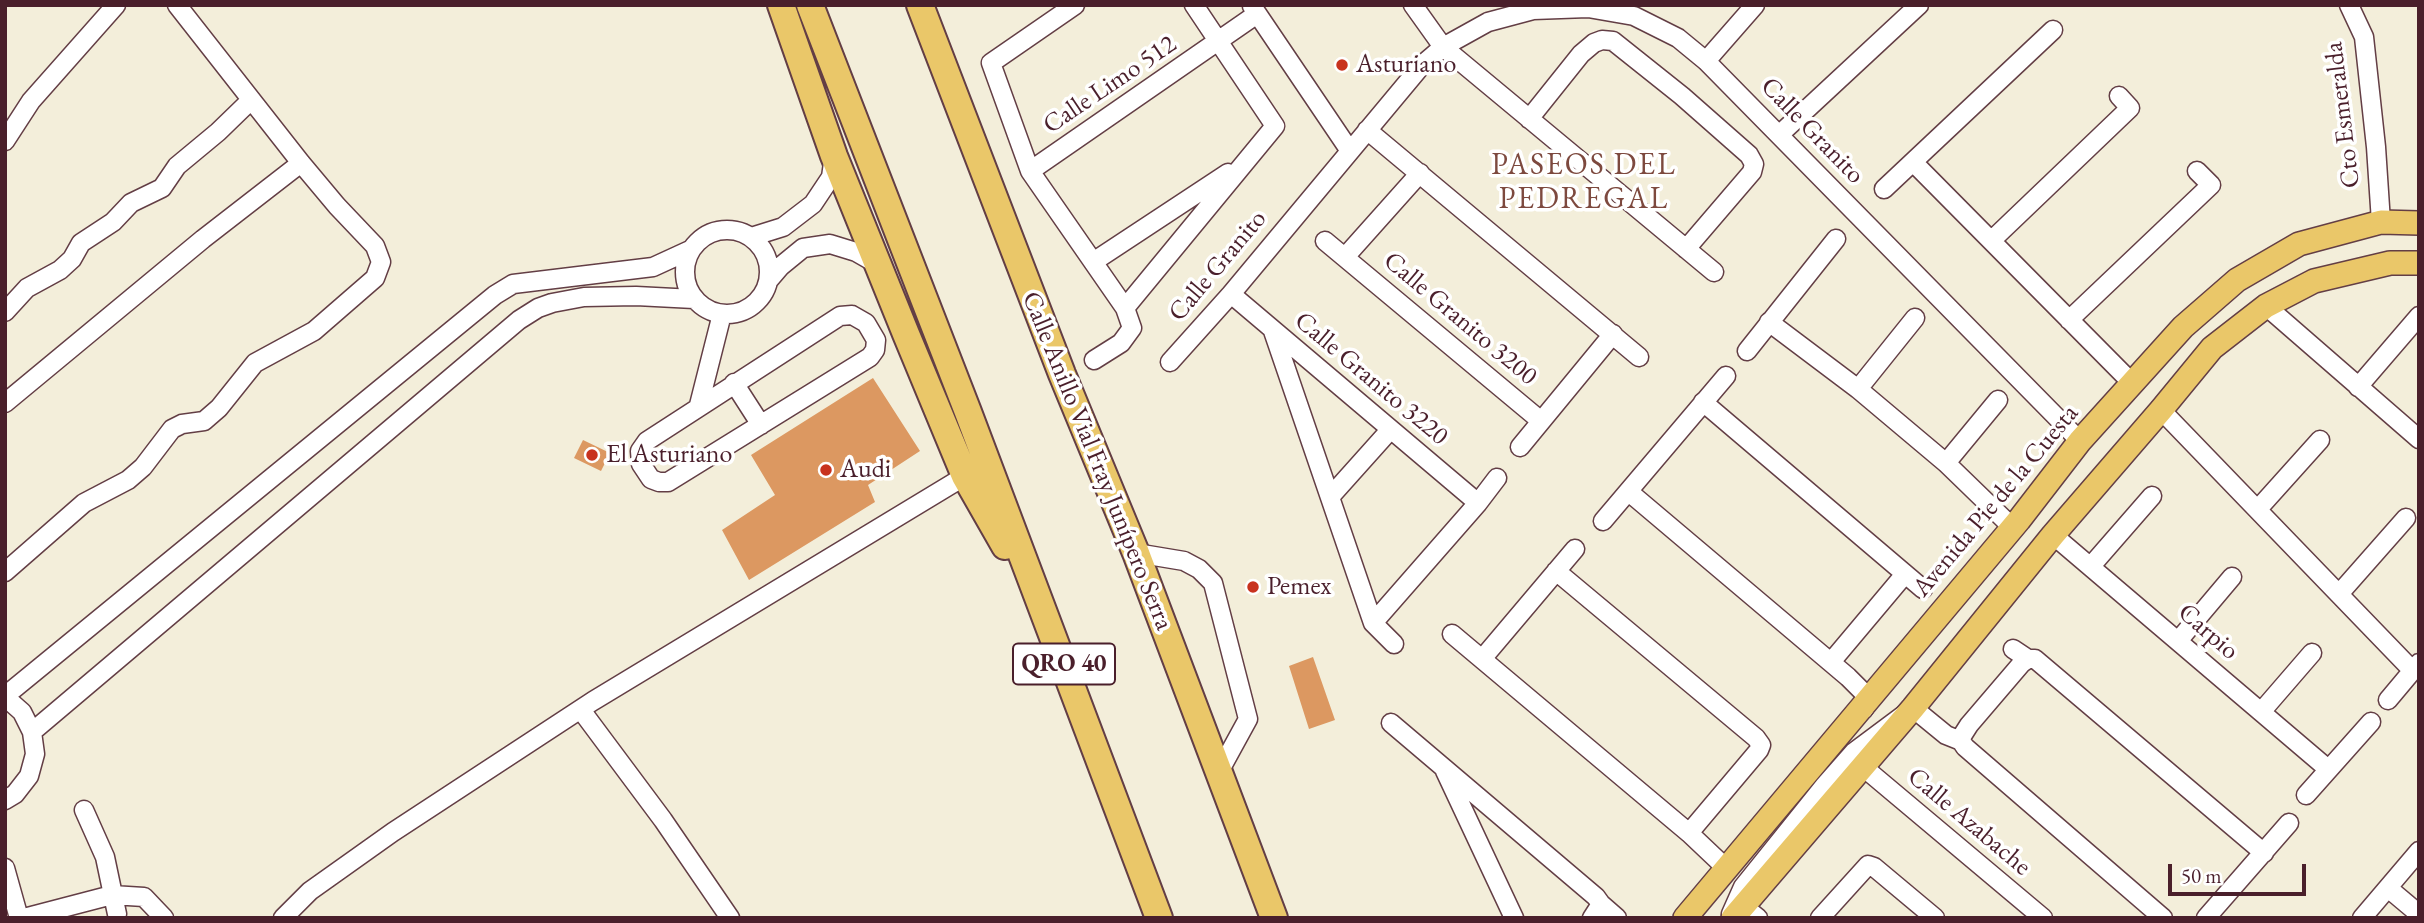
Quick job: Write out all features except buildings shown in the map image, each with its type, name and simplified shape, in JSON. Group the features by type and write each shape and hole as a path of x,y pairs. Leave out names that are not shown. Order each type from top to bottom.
{"highway":[{"path":"781,5 834,156 965,476 1047,619"},
{"name":"QRO 40","path":"810,5 1047,619 1159,918"},
{"name":"Calle Anillo Vial Fray Junípero Serra","path":"920,5 1062,374 1136,553 1273,918"}],"main road":[{"name":"Avenida Pie de la Cuesta","path":"1690,913 2012,527 2080,441 2183,327 2237,280 2300,244 2381,222 2419,223"},
{"path":"1741,915 2053,535 2212,348 2266,306 2314,281 2390,263 2419,263"},
{"path":"1261,885 1280,918"}],"street":[{"path":"5,141 31,101 116,5"},
{"path":"5,572 83,503 136,474 177,426 204,421 219,408 255,363 314,331 375,278 381,262 375,246 301,163 177,5"},
{"name":"Calle Limo 512","path":"1075,5 991,63 1030,170 1125,308 1275,125 1194,5"},
{"path":"1413,5 1443,47 1714,272"},
{"path":"1706,61 1755,5"},
{"path":"1779,135 1919,5"},
{"name":"Cto Esmeralda","path":"2349,5 2364,37 2381,222"},
{"name":"Calle Granito","path":"1170,362 1231,295 1422,65 1443,47 1488,22 1533,10 1588,8 1634,16 1678,38 1706,61 2080,441"},
{"path":"1254,10 1350,151"},
{"name":"Calle Limo 512","path":"1030,170 1219,42 1254,10"},
{"path":"1884,189 2053,30"},
{"path":"1529,119 1581,54 1602,40 1613,41 1682,96 1749,156 1754,164 1752,172 1686,249"},
{"path":"1992,240 2130,108 2119,96"},
{"path":"5,312 27,288 60,270 72,259 81,243 113,222 131,203 162,188 177,166 251,100"},
{"path":"1367,130 1639,357"},
{"path":"751,237 783,227 813,204 831,177 834,156"},
{"path":"1913,162 2132,383"},
{"path":"5,403 203,239 301,163"},
{"name":"Calle Limo 512","path":"1093,262 1243,163"},
{"path":"2069,320 2211,185 2197,171"},
{"name":"Calle Granito 3200","path":"1345,257 1420,173"},
{"path":"5,800 15,794 29,776 34,754 32,732 22,712 5,697 495,295 513,284 653,267 690,250 702,237 719,230 736,231 751,237 762,248 769,263 769,280"},
{"path":"1747,351 1836,239"},
{"name":"Calle Granito 3200","path":"1325,241 1541,421"},
{"path":"690,250 685,267 687,285 694,299 707,309 722,314 738,313 752,306 763,295 769,280 781,266 803,248 830,244 856,252 877,264"},
{"name":"Calle Granito 3220","path":"1231,295 1478,503"},
{"path":"866,323 882,312 892,296"},
{"path":"32,732 519,320 552,303 584,297 694,299"},
{"path":"2266,306 2419,439"},
{"path":"1094,360 1121,343 1132,328 1125,308"},
{"path":"699,405 722,314"},
{"path":"852,315 866,323 876,340 875,350 870,357 668,482 651,479 641,464 640,451 647,441 840,316 852,315"},
{"path":"2358,387 2419,316"},
{"path":"1858,388 1915,318"},
{"path":"1769,322 1858,388 1946,463 2012,527"},
{"path":"1273,331 1373,623 1394,644"},
{"path":"876,340 906,334"},
{"name":"Calle Granito 3200","path":"1520,447 1613,334"},
{"path":"1603,521 1726,376"},
{"path":"734,383 761,425"},
{"path":"1946,463 1998,400"},
{"path":"1703,402 1923,589"},
{"path":"2161,411 2339,594 2416,667 2388,700"},
{"path":"1329,497 1390,430"},
{"path":"2258,509 2320,440"},
{"path":"283,918 310,891 393,832 581,710 965,476"},
{"path":"1373,623 1497,478"},
{"path":"1629,492 1831,662 1869,698 1849,745 1734,881 1690,913"},
{"path":"2091,566 2152,496"},
{"path":"2339,594 2406,518"},
{"name":"Carpio","path":"2053,535 2328,769"},
{"path":"1482,659 1575,549"},
{"path":"1136,553 1184,561 1199,569 1213,583 1248,719 1219,772"},
{"path":"1556,571 1756,738 1760,745 1759,750 1689,833"},
{"path":"1831,662 1905,574"},
{"path":"2178,641 2232,578"},
{"path":"1452,634 1689,833 1727,869"},
{"path":"2012,649 2028,659 2035,659 2264,853"},
{"path":"2261,712 2312,653"},
{"path":"1961,741 1969,726 2028,659"},
{"path":"1741,915 1742,887 1825,785 1854,752 1913,708 1946,735 1961,741 2163,918"},
{"path":"581,710 663,820 730,918"},
{"path":"2306,795 2371,722"},
{"path":"1391,723 1597,897 1597,911 1617,918"},
{"path":"1442,764 1514,918"},
{"name":"Calle Azabache","path":"1862,766 2043,918"},
{"path":"84,810 105,857 112,895 111,916"},
{"path":"2206,918 2289,823"},
{"path":"2362,918 2419,851"},
{"path":"1820,918 1868,865 1874,867 1935,918"},
{"path":"5,869 22,918 112,895 144,897 164,918"},
{"path":"2388,888 2419,914"},
{"path":"111,916 144,897"}],"place":[{"name":"Asturiano","path":"1342,65"},
{"name":"El Asturiano","path":"592,455"},
{"name":"Audi","path":"826,470"},
{"name":"Pemex","path":"1253,587"}],"district":[{"name":"PASEOS DEL PEDREGAL","path":"1584,183"}]}
